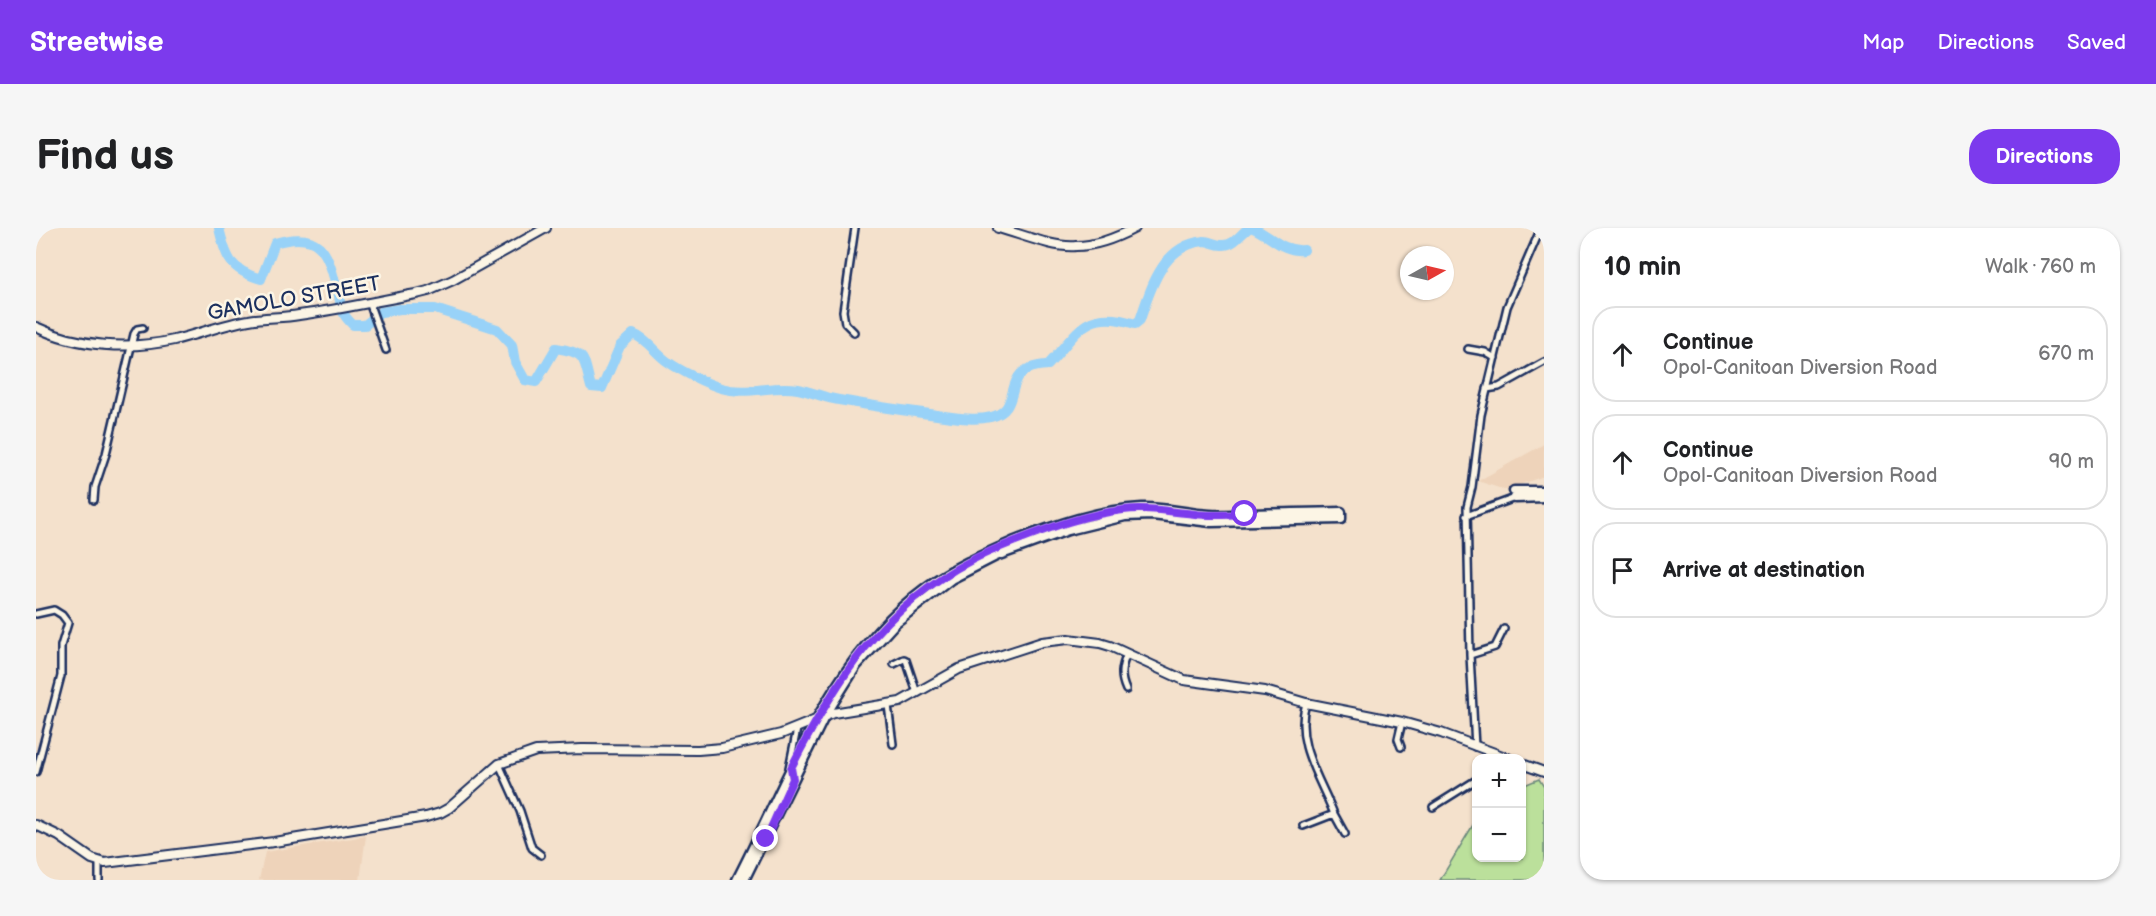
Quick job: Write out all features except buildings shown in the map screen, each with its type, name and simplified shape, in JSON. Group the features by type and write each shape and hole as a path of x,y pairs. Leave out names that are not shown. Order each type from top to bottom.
{"main road":[{"path":"1515,495 1544,491"},
{"path":"1515,495 1544,497"},
{"path":"737,880 790,771 820,718 833,704 856,666 896,622 951,579 996,556 1031,543 1095,522 1135,515 1211,522 1341,515"},
{"path":"744,880 790,771"}],"street":[{"name":"GAMOLO STREET","path":"36,327 73,339 131,346 173,340 250,320 298,316 428,291 479,266 546,228"},
{"path":"854,332 845,323 843,311 855,228"},
{"path":"998,228 1062,245 1076,246 1108,239 1135,228"},
{"path":"1475,747 1470,655 1467,504 1472,487 1481,415 1507,307 1541,232"},
{"path":"366,303 386,350"},
{"path":"94,500 95,487 106,454 116,403 135,331 143,328"},
{"path":"1468,349 1485,352 1495,358"},
{"path":"1487,389 1499,387 1544,362"},
{"path":"1466,516 1492,507 1515,495"},
{"path":"36,614 54,610 68,623 61,646 61,676 36,772"},
{"path":"1470,655 1495,647 1504,629"},
{"path":"833,704 888,705 900,702 959,669 1042,642 1068,639 1100,643 1184,680 1265,691 1306,703 1402,722 1441,733 1489,754"},
{"path":"1126,690 1122,664 1127,654"},
{"path":"894,664 906,660 917,693"},
{"path":"1306,703 1303,722 1304,740 1316,776 1345,834"},
{"path":"888,705 893,744"},
{"path":"36,825 59,836 99,862 274,842 440,813 449,808 499,765 536,751 556,749 710,750 797,729 820,718"},
{"path":"1401,747 1398,739 1402,722"},
{"path":"790,771 797,729"},
{"path":"499,765 520,811 532,848 541,855"},
{"path":"1526,766 1544,772"},
{"path":"1433,807 1472,783"},
{"path":"1303,826 1334,814"},
{"path":"99,862 99,880"}],"shaded area":[{"path":"1544,444 1544,476 1505,490 1478,481"},
{"path":"366,836 360,880 259,880 265,852"}],"green space":[{"path":"1539,779 1544,787 1544,880 1440,880 1472,827 1472,862 1526,862 1526,784"}],"waterway":[{"path":"219,228 231,261 242,271 261,279 275,243 292,239 305,239 314,243 322,249 327,258 342,310 353,325 365,325 381,312 400,309 435,309 497,329 512,345 515,362 525,380 536,382 556,348 579,355 585,363 591,387 602,388 620,346 633,334 643,339 663,358 686,373 721,388 741,391 789,388 869,405 978,419 1002,412 1008,405 1022,373 1032,367 1048,365 1084,326 1093,321 1105,319 1135,324 1140,320 1154,282 1178,250 1204,241 1227,245 1249,228"},
{"path":"1253,228 1289,249 1304,250"}],"route":[{"path":"766,839 793,779 791,768 830,695 869,641 908,602 929,586 993,550 1046,530 1110,512 1152,508 1211,516 1245,514"}]}
